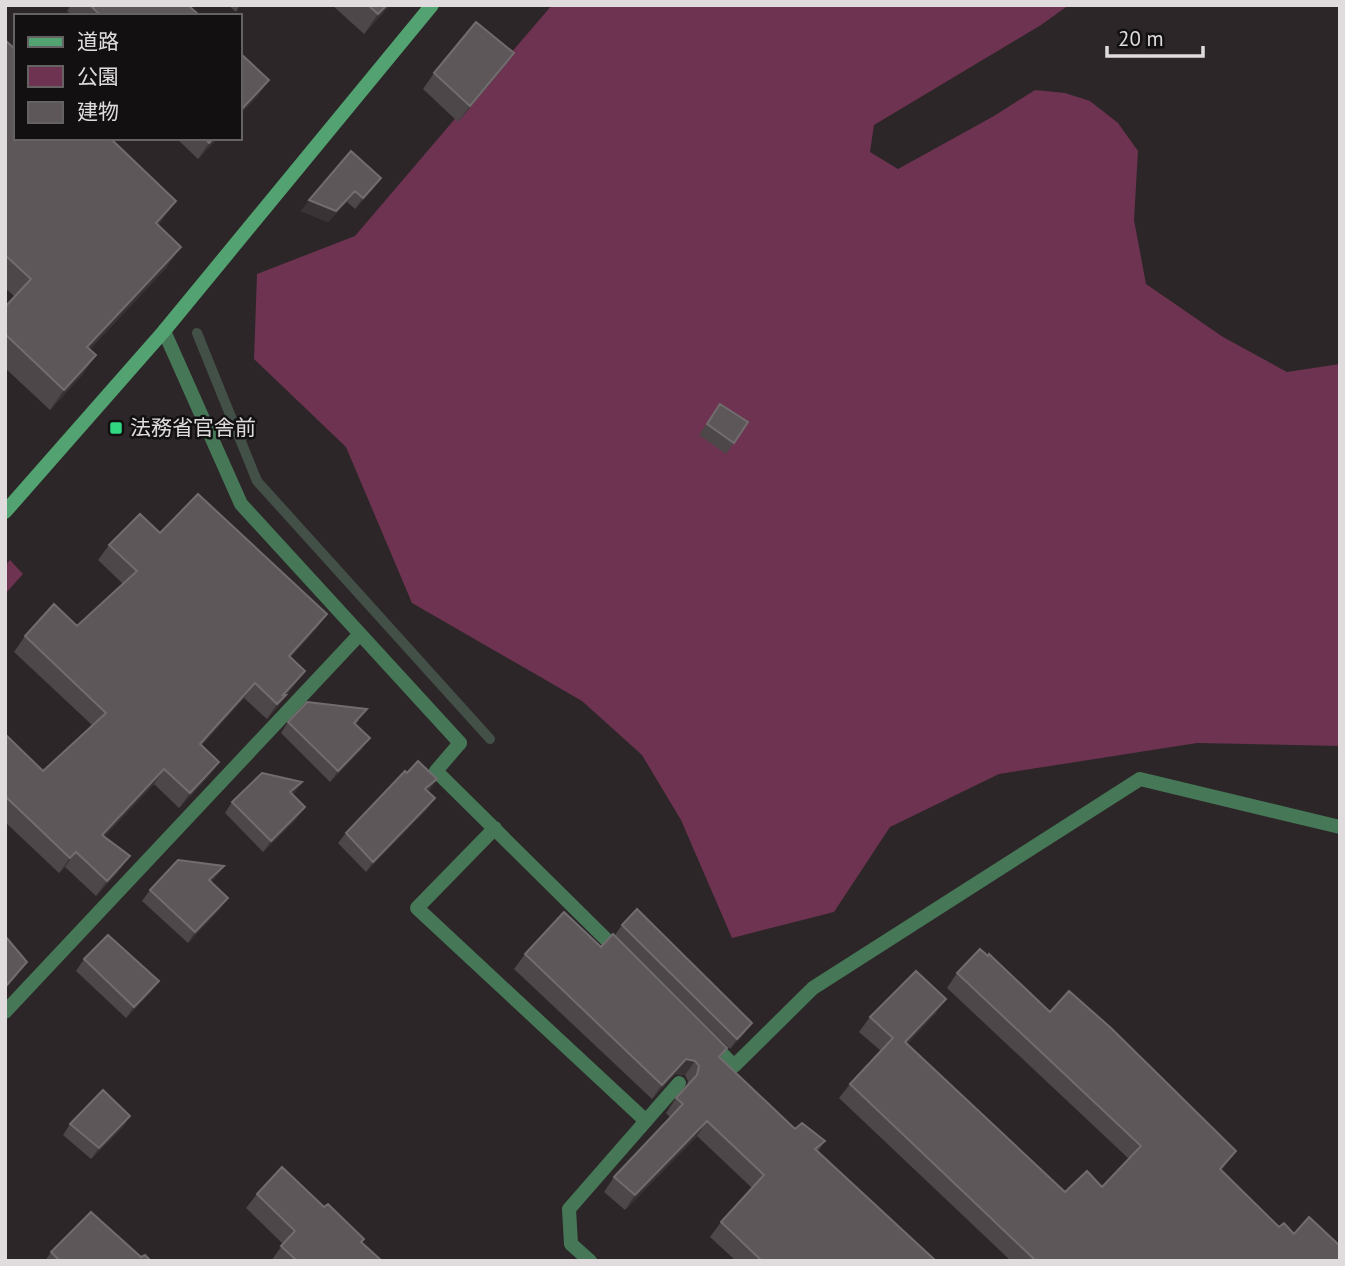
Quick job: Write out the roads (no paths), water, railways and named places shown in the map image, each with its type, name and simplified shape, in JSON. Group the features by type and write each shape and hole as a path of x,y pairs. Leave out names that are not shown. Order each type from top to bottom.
{"street":[{"path":"5,512 164,331 432,5"},
{"path":"164,331 241,504 460,743 436,771 629,961"},
{"path":"5,1012 360,634"},
{"path":"696,1028 734,1066 813,988 1140,779 1340,827"},
{"path":"495,828 416,908 646,1121"},
{"path":"590,1261 571,1244 569,1209 679,1083"}],"waterway":[{"path":"197,333 257,481 490,739"}],"place":[{"name":"法務省官舎前","path":"116,428"}]}
